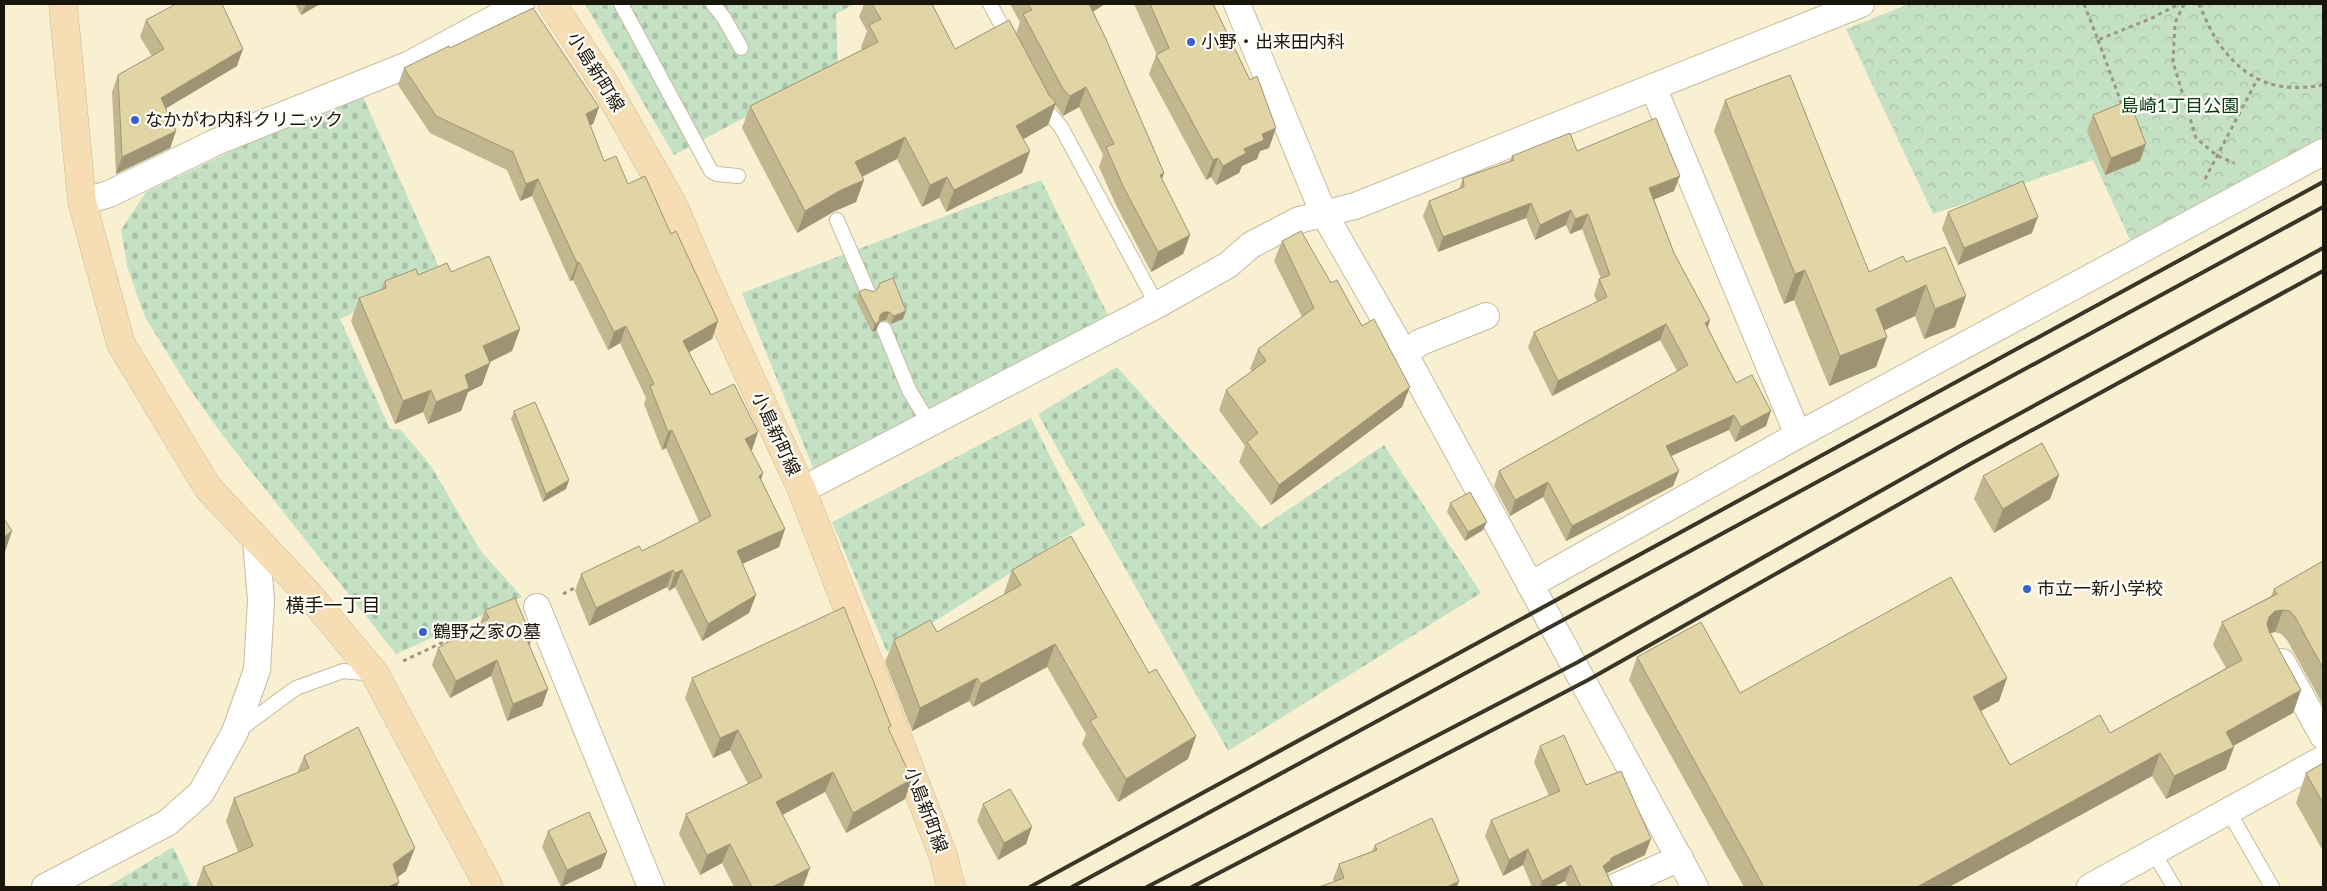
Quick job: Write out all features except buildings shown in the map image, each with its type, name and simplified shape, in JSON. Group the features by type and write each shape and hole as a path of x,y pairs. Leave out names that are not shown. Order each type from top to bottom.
{"street":[{"path":"63,4 82,202 120,344 208,488 310,596 375,674 490,887"},
{"path":"82,202 109,194 216,142 410,64 521,4"},
{"name":"小島新町線","path":"552,4 604,82 674,207 707,284 802,490 943,855 951,887"},
{"path":"1237,4 1324,212 1404,353 1695,887"},
{"path":"802,490 1157,305 1228,265 1251,245 1299,220 1324,212 1355,206 1861,4"},
{"path":"1653,87 1798,435"},
{"path":"1530,585 1798,435 2323,152"},
{"path":"1404,353 1421,342 1486,316"},
{"path":"45,887 167,823 201,793 235,732 257,670 261,600 256,540"},
{"path":"537,607 651,887"},
{"path":"2274,646 2323,736"},
{"path":"2090,887 2323,759"},
{"path":"1614,887 1680,858"}],"lane":[{"path":"621,4 710,171 717,174 738,176"},
{"path":"713,4 724,18 741,48"},
{"path":"990,4 1017,54"},
{"path":"1035,88 1048,113 1061,127 1157,305"},
{"path":"838,220 868,292"},
{"path":"884,330 909,390 929,423"},
{"path":"235,732 296,688 343,671 375,674"},
{"path":"2229,812 2272,887"},
{"path":"2154,853 2174,887"}],"path":[{"path":"2084,4 2123,108"},
{"path":"2098,40 2152,18 2179,4"},
{"path":"2184,4 2175,23 2173,62 2196,138 2216,155 2231,163 2238,164"},
{"path":"2199,4 2219,44 2242,69 2267,84 2305,88 2323,84"},
{"path":"2216,155 2258,78"},
{"path":"537,607 588,581"},
{"path":"375,674 472,629"}],"green space":[{"path":"585,4 855,4 836,14 838,68 674,155"},
{"name":"島崎1丁目公園","path":"1909,4 2323,4 2323,146 2133,246 2093,160 1933,214 1846,29"},
{"path":"360,90 441,272 340,319 390,429 401,430 431,466 480,550 522,597 396,654 223,436 187,385 145,317 128,269 121,230 146,192"},
{"path":"1041,180 1108,315 816,475 742,293"},
{"path":"1117,367 1261,528 1384,445 1481,593 1228,751 1038,414"},
{"path":"1031,418 1085,525 887,652 832,522"},
{"path":"173,847 192,887 107,887"}],"railway":[{"path":"1030,887 2323,182"},
{"path":"1072,887 2323,207"},
{"path":"1147,887 1578,662 1962,445 2323,248"},
{"path":"1192,887 1588,680 1972,463 2323,271"}],"place":[{"name":"小野・出来田内科","path":"1191,42"},
{"name":"なかがわ内科クリニック","path":"135,120"},
{"name":"市立一新小学校","path":"2027,589"},
{"name":"鶴野之家の墓","path":"423,632"}],"district":[{"name":"横手一丁目","path":"333,605"}]}
